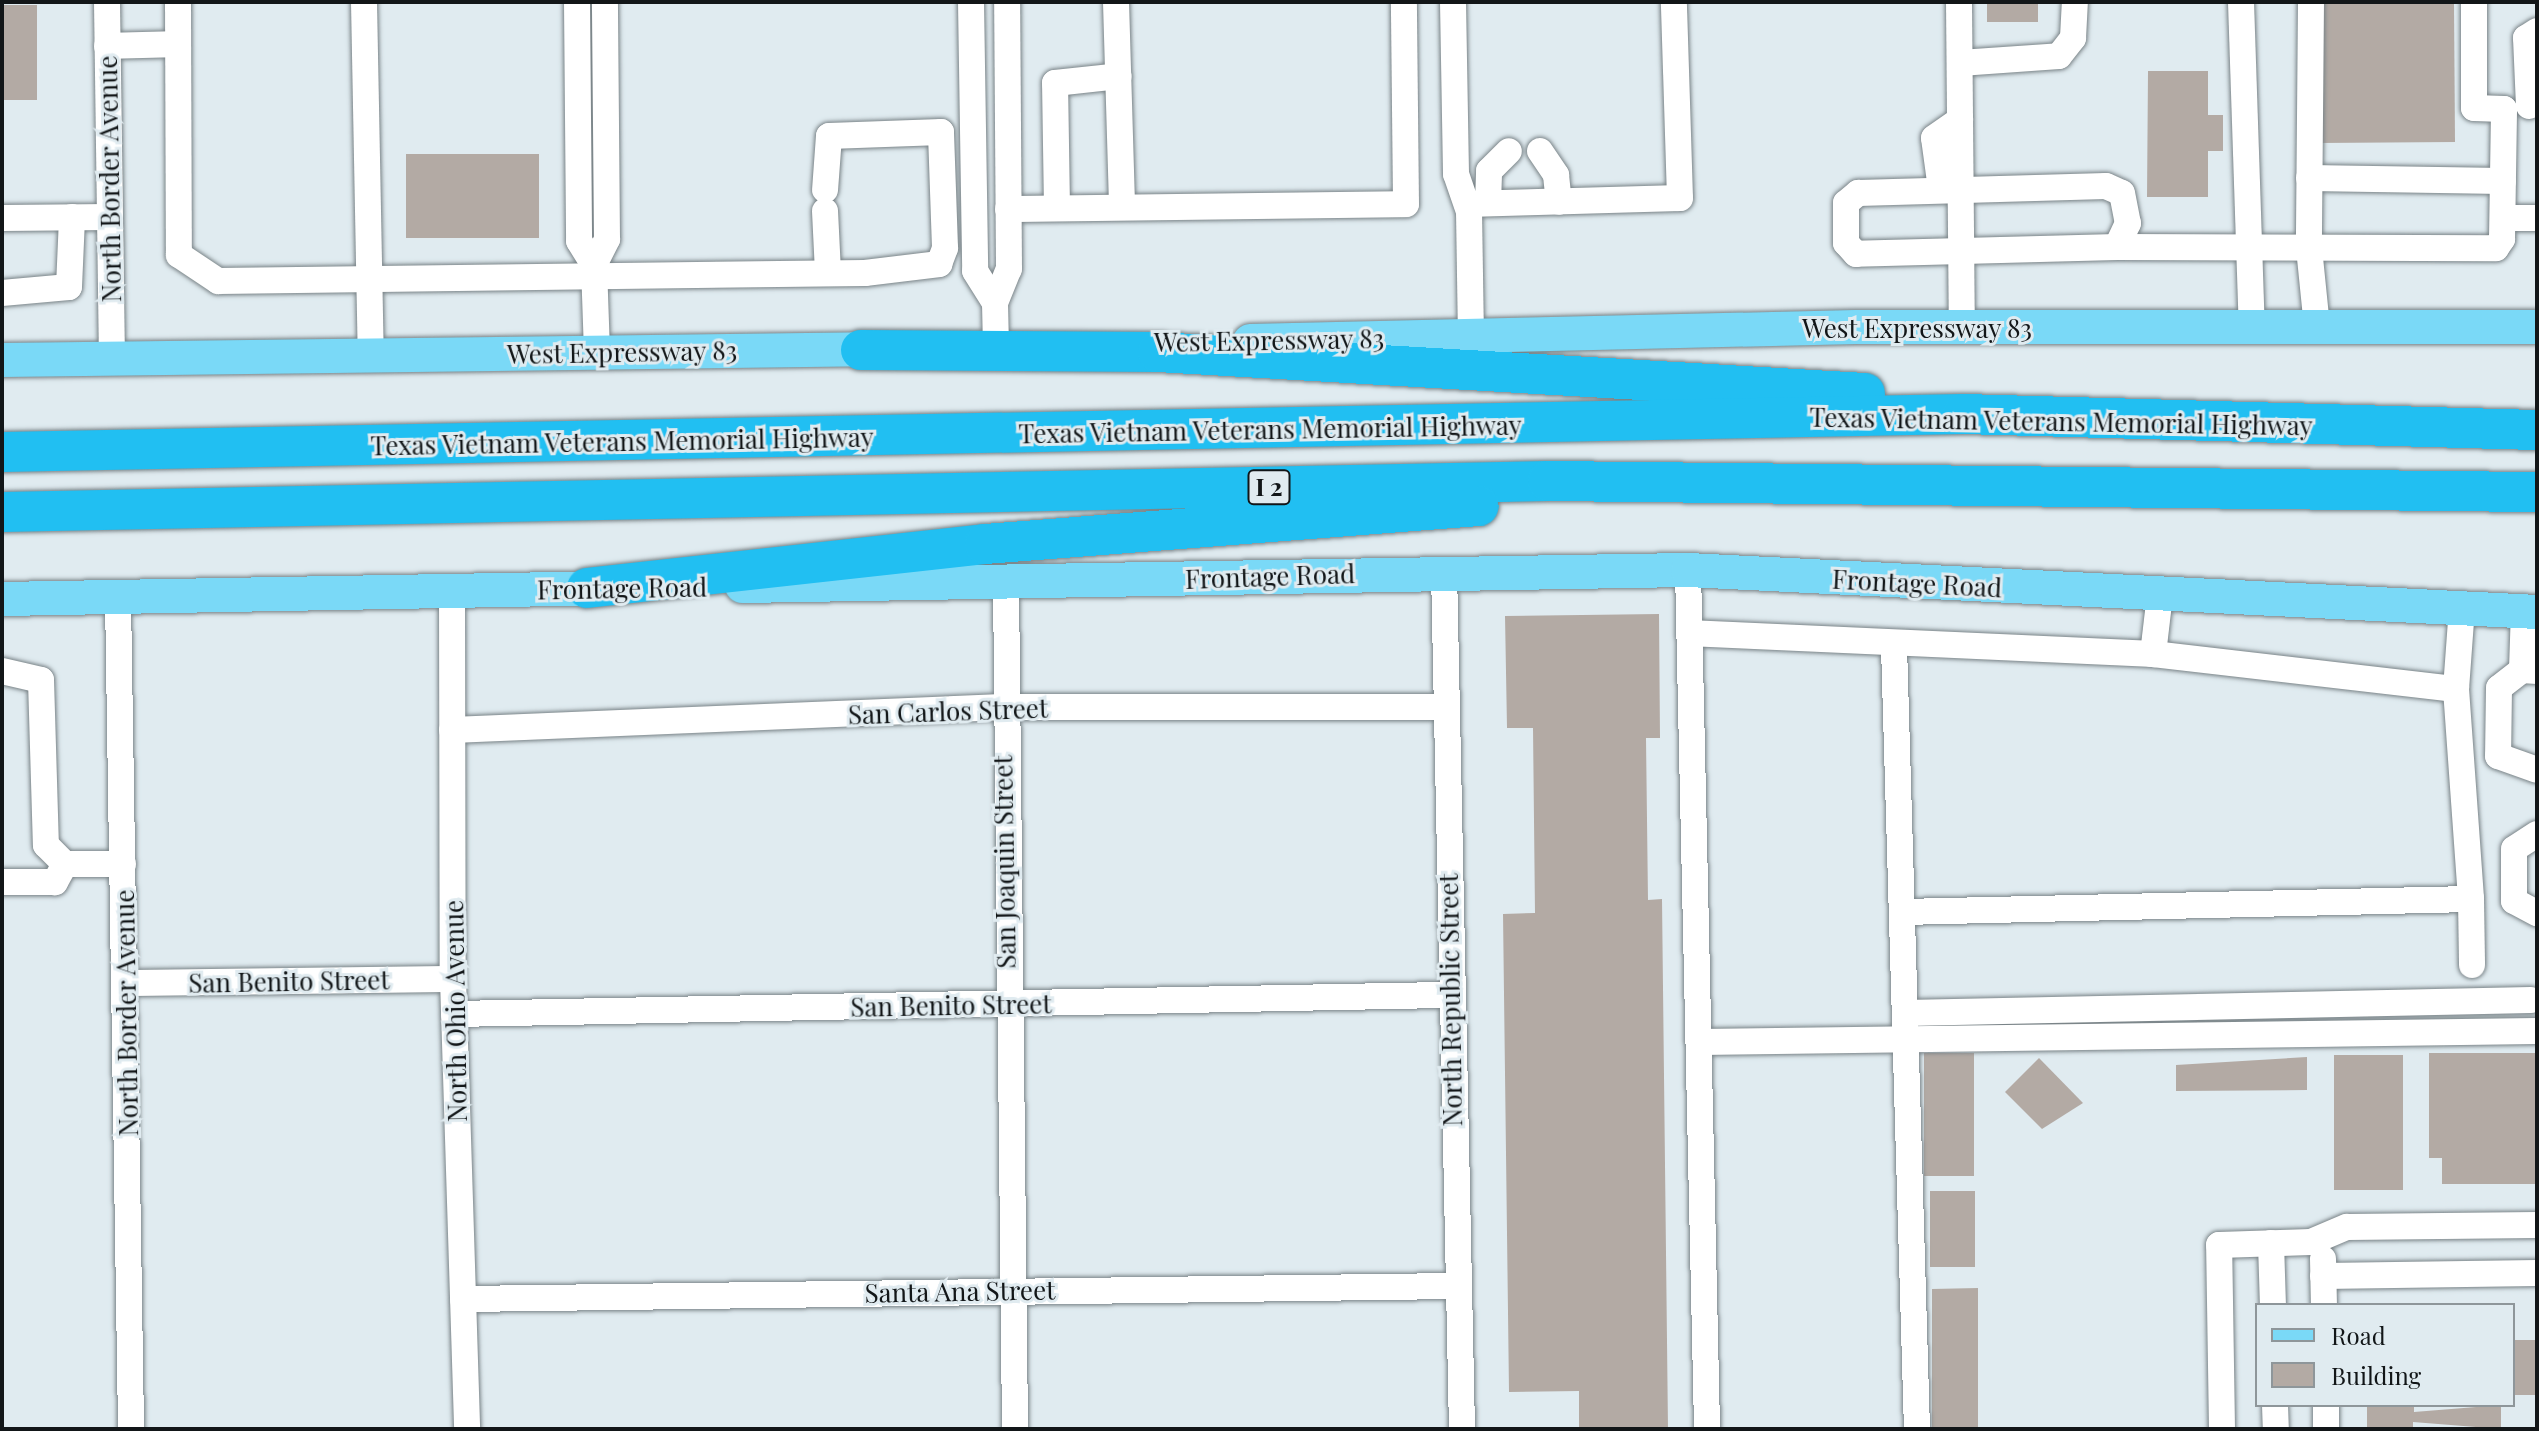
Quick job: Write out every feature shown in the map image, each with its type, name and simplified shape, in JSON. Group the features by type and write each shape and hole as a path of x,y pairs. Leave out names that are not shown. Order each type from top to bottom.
{"highway":[{"path":"861,350 1158,352 2452,428"},
{"name":"Texas Vietnam Veterans Memorial Highway","path":"2,452 1963,414 2537,430"},
{"path":"587,588 985,544 1336,521 1697,482"},
{"name":"I 2","path":"2,512 1697,482 2537,492"}],"main road":[{"name":"West Expressway 83","path":"2,360 861,350 1962,327 2537,327"},
{"name":"Frontage Road","path":"2,599 1006,584 1444,570 1688,570 2530,612"}],"street":[{"name":"North Border Avenue","path":"107,2 112,357"},
{"path":"178,2 179,255 189,266 218,281 595,270 828,273 939,264 945,248 941,132"},
{"path":"364,2 371,354"},
{"path":"577,2 579,241 595,270"},
{"path":"597,352 595,270 607,239 605,2"},
{"path":"971,2 975,271 995,303"},
{"path":"996,347 995,303 1009,269 1007,2"},
{"path":"1116,2 1122,206"},
{"path":"1008,209 1406,204 1404,2"},
{"path":"1453,2 1456,174 1477,203"},
{"path":"1477,203 1680,198 1674,2"},
{"path":"1959,2 1960,120 1951,188 1961,254 1962,327"},
{"path":"1960,63 2059,56 2073,38 2075,2"},
{"path":"2241,2 2253,247 2252,327"},
{"path":"2311,2 2309,248 2317,327"},
{"path":"2474,2 2474,108 2523,107"},
{"path":"2117,247 2128,223 2122,193 2106,186 1858,193 1846,203 1846,243 1856,254 1961,254 2117,247 2496,248 2503,218 2503,181 2523,107 2526,38 2537,31"},
{"path":"107,46 178,44"},
{"path":"1057,208 1055,83 1119,76"},
{"path":"828,273 825,201 829,136 1008,131"},
{"path":"1471,336 1477,203 1489,171 1509,151"},
{"path":"1540,151 1556,175 1559,202"},
{"path":"2309,178 2503,181"},
{"path":"2,293 69,287 72,217"},
{"path":"2,218 110,217"},
{"path":"2503,218 2537,218"},
{"name":"North Republic Street","path":"1444,570 1448,995 1462,1429"},
{"path":"1688,570 1707,1429"},
{"name":"San Joaquin Street","path":"1006,584 1003,707 1006,1005 1015,1429"},
{"name":"North Ohio Avenue","path":"452,592 453,979 467,1429"},
{"path":"2153,654 2160,594"},
{"name":"North Border Avenue","path":"118,598 131,1429"},
{"path":"2462,608 2456,689 2471,899 2472,965"},
{"path":"2530,612 2532,675 2512,700 2513,747 2537,758"},
{"path":"1690,633 1894,646 2153,654 2456,689"},
{"path":"1894,646 1917,1429"},
{"path":"2,671 41,680 46,845 65,864 123,864"},
{"path":"2532,675 2499,688 2498,756 2537,770"},
{"name":"San Carlos Street","path":"452,730 1003,707 1444,707"},
{"path":"2537,834 2514,849 2514,901 2537,913"},
{"path":"2,882 55,882 65,864"},
{"path":"1902,912 2471,899"},
{"name":"San Benito Street","path":"126,983 453,979"},
{"name":"San Benito Street","path":"454,1014 1448,995"},
{"path":"1700,1042 2167,1008 2531,1000"},
{"path":"2167,1008 2169,1036"},
{"path":"1905,1026 2169,1036 2537,1031"},
{"path":"2222,1429 2219,1245 2271,1243 2322,1235 2347,1227 2537,1225"},
{"path":"2322,1235 2324,1303"},
{"path":"2271,1243 2273,1303"},
{"path":"2323,1276 2537,1273"},
{"name":"Santa Ana Street","path":"463,1299 1458,1286"},
{"path":"2275,1407 2276,1429"},
{"path":"2326,1407 2326,1429"}],"building":[{"path":"1987,2 2038,2 2038,22 1987,22"},
{"path":"2318,2 2454,2 2455,142 2319,143"},
{"path":"2,5 37,5 37,100 2,100"},
{"path":"2148,71 2208,71 2208,115 2223,115 2223,151 2208,151 2208,197 2147,197"},
{"path":"406,154 539,154 539,238 406,238"},
{"path":"1659,614 1660,738 1646,738 1648,900 1662,899 1668,1429 1579,1429 1579,1391 1509,1392 1503,914 1535,913 1533,728 1507,728 1505,616"},
{"path":"1924,1053 1974,1053 1974,1176 1924,1176"},
{"path":"2429,1053 2537,1053 2537,1184 2442,1184 2442,1158 2429,1158"},
{"path":"2334,1055 2403,1055 2403,1190 2334,1190"},
{"path":"2307,1057 2307,1090 2176,1091 2176,1065"},
{"path":"2039,1058 2083,1103 2042,1129 2005,1092"},
{"path":"1930,1191 1975,1191 1975,1267 1930,1267"},
{"path":"1978,1288 1978,1429 1932,1429 1932,1289"},
{"path":"2515,1340 2537,1340 2537,1395 2515,1395"},
{"path":"2367,1407 2414,1407 2414,1412 2501,1407 2501,1429 2413,1422 2413,1429 2367,1429"}]}
